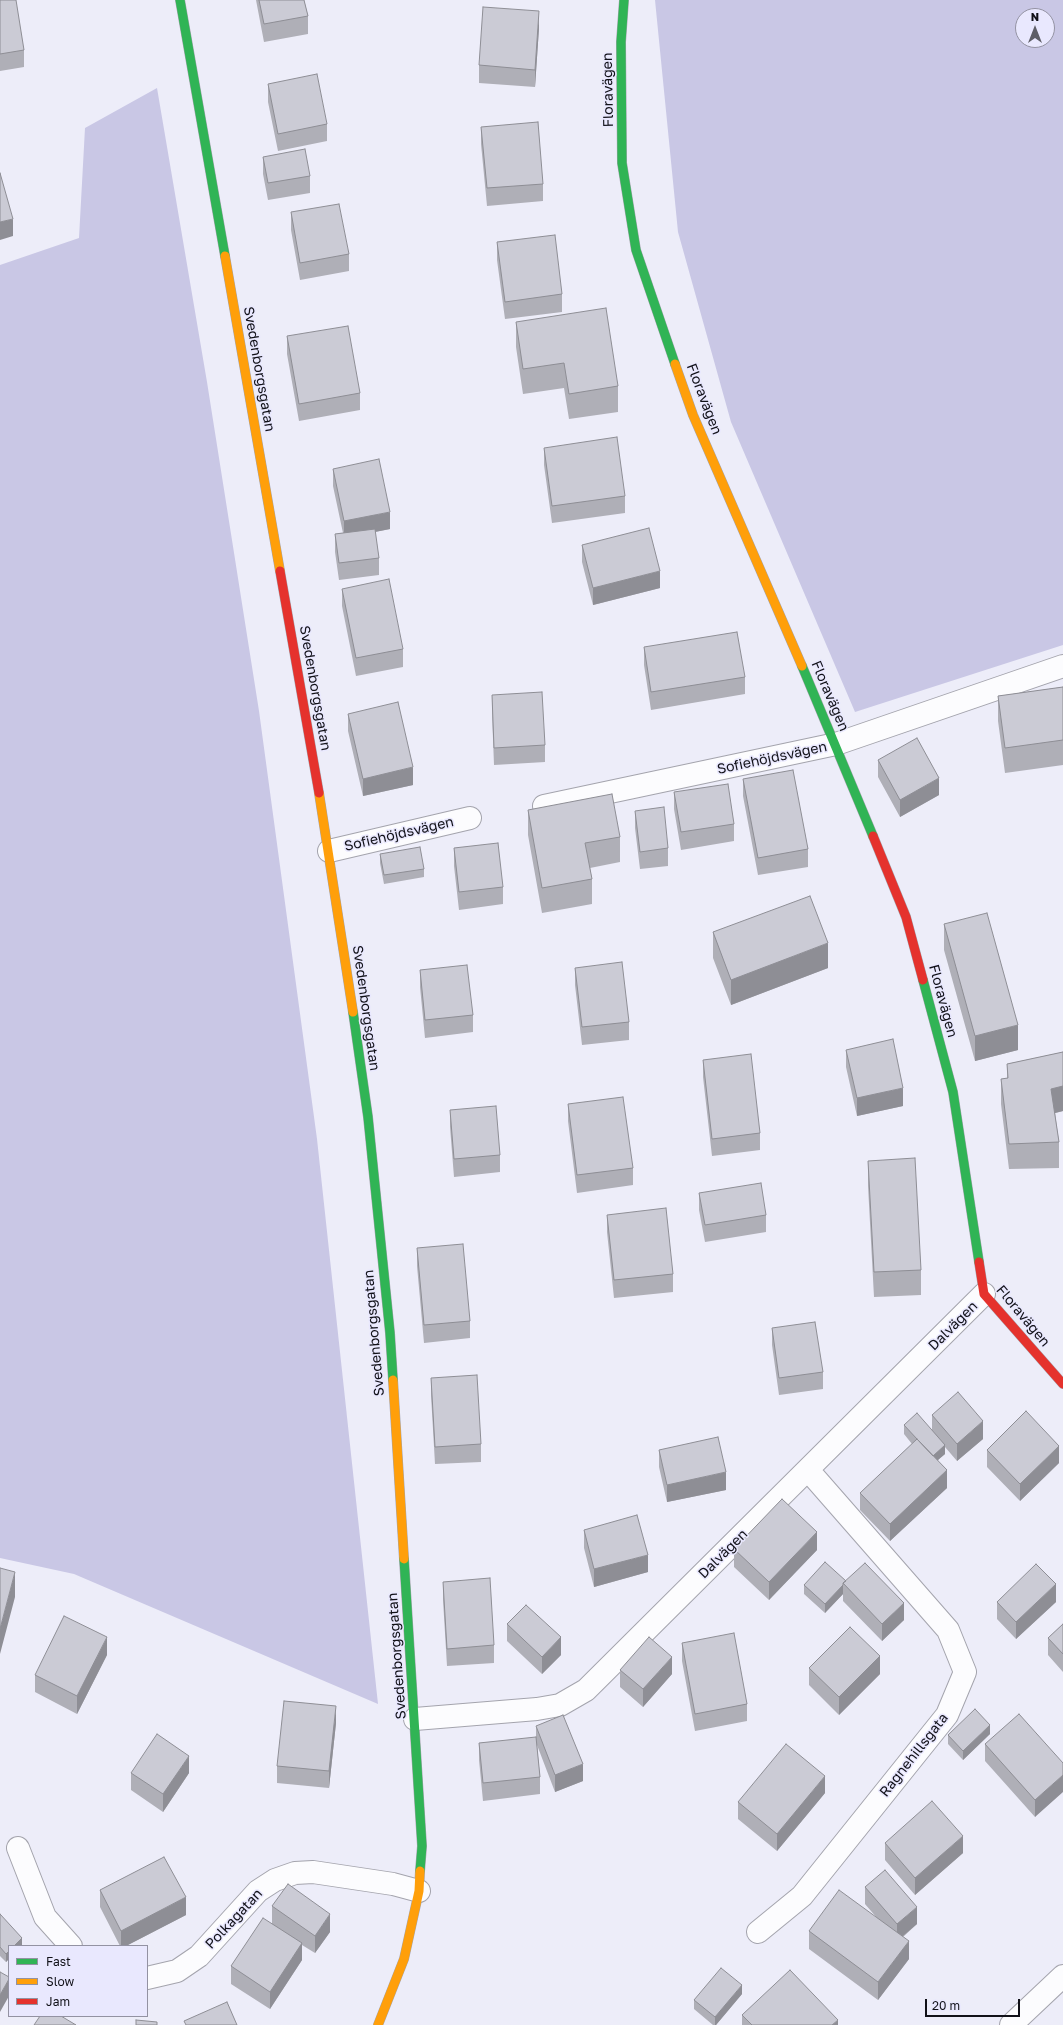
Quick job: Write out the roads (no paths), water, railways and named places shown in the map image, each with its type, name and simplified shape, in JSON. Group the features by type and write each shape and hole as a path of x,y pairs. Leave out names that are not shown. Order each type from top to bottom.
{"street":[{"name":"Svedenborgsgatan","path":"180,0 329,851 368,1117 390,1333 422,1846 418,1891 404,1959 378,2025"},
{"name":"Floravägen","path":"624,0 621,42 622,163 636,250 694,415 836,744 906,917 953,1092 984,1294 1063,1384"},
{"name":"Sofiehöjdsvägen","path":"544,806 836,744 1063,666"},
{"name":"Sofiehöjdsvägen","path":"329,851 470,818"},
{"name":"Dalvägen","path":"415,1719 537,1709 560,1704 586,1690 984,1294"},
{"name":"Ragnehillsgata","path":"758,1932 802,1896 947,1715 965,1672 948,1630 808,1470"},
{"path":"18,1848 45,1917 70,1945"},
{"name":"Polkagatan","path":"148,1978 177,1971 199,1956 258,1891 274,1880 295,1873 313,1872 393,1884 418,1891"},
{"path":"1011,2025 1063,1976"}]}
